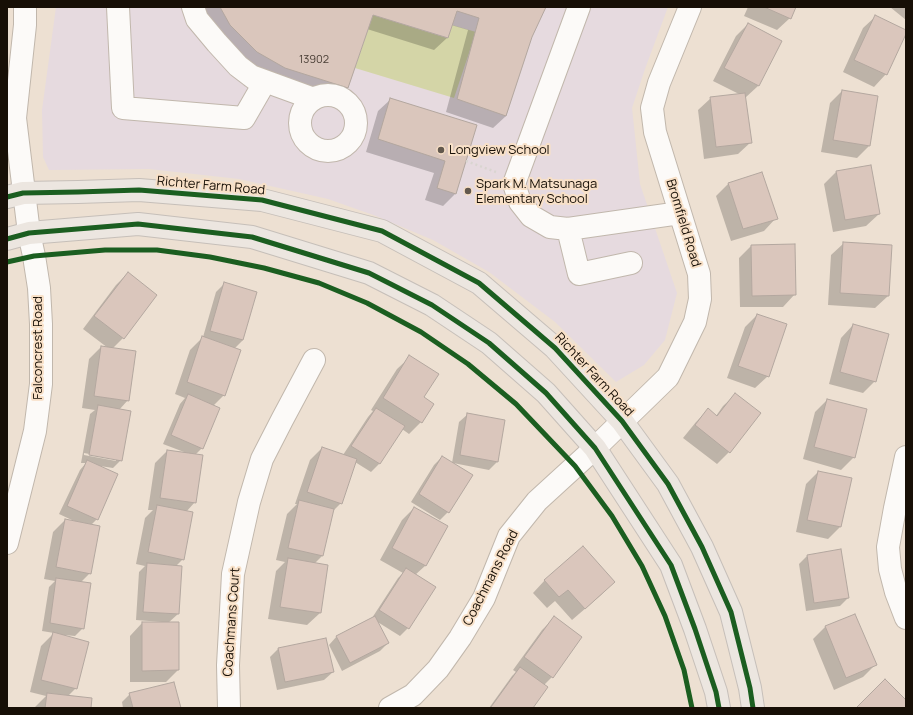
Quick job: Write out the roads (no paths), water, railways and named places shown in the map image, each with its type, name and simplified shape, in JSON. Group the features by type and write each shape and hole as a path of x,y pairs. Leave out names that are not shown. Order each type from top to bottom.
{"main road":[{"name":"Richter Farm Road","path":"15,195 139,190 262,200 382,231 479,283 556,348 622,421 668,484 705,554 731,612 754,708"},
{"path":"7,239 29,233 138,224 252,237 369,273 432,305 488,343 546,393 595,448 671,565 695,629 716,692 719,708"}],"street":[{"name":"Falconcrest Road","path":"7,543 35,431 41,384 41,324 39,288 29,233 15,195 11,123 16,110 25,25 25,7"},
{"path":"118,7 123,108 244,118 263,85 238,66 217,43 197,19 193,7"},
{"path":"579,7 514,184 520,202 531,216 550,226 568,230 680,213"},
{"name":"Bromfield Road","path":"595,448 668,377 695,322 700,299 699,274 655,132 652,108 659,83 690,7"},
{"path":"250,76 314,99"},
{"path":"568,230 579,274 631,263"},
{"name":"Coachmans Court","path":"229,708 228,665 233,574 249,502 262,459 314,360"},
{"name":"Coachmans Road","path":"390,708 413,695 438,670 460,638 484,598 509,536 537,501 595,448"},
{"path":"906,457 888,547 890,569 896,592 906,618"}],"place":[{"name":"Longview School","path":"441,150"},
{"name":"Spark M. Matsunaga Elementary School","path":"468,191"}]}
